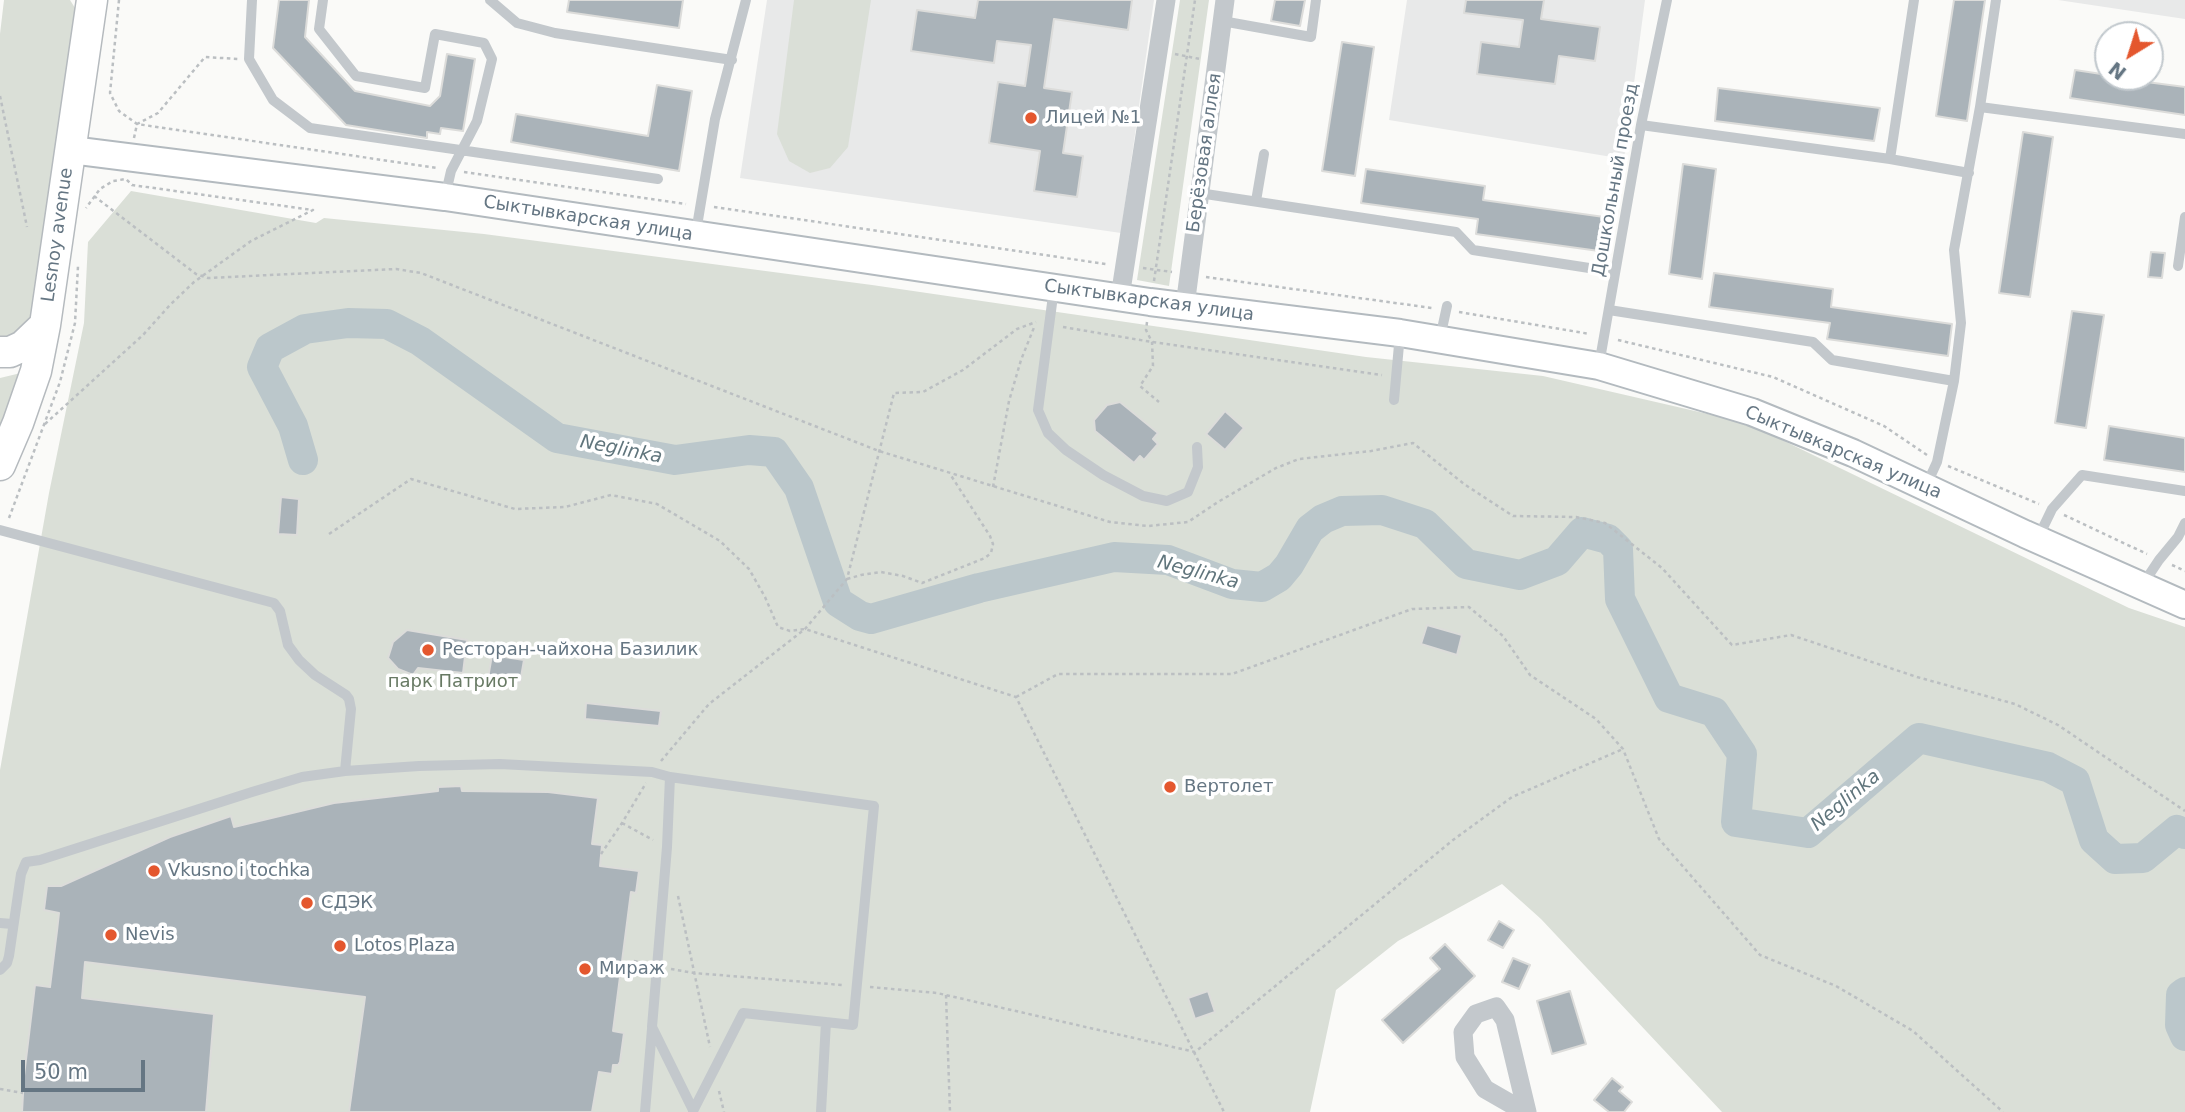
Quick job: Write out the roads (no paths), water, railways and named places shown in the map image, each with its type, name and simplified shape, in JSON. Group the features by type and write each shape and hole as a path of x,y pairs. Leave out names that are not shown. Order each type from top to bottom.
{"main road":[{"name":"Lesnoy avenue","path":"0,465 36,371 92,0"},
{"path":"0,352 10,352 23,346 45,325"}],"street":[{"path":"1120,297 1166,0"},
{"name":"Берёзовая аллея","path":"1185,306 1225,0"},
{"name":"Сыктывкарская улица","path":"71,150 445,197 1150,302 1400,333 1599,366 1752,412 1853,453 2037,540 2185,605"},
{"path":"1496,1007 1505,1020 1526,1112 1485,1089 1465,1056 1463,1032 1476,1014 1496,1007"}],"lane":[{"path":"252,0 249,59 273,100 310,128 658,179"},
{"path":"323,0 319,29 356,76 425,88 435,34 484,43 492,59 477,121 451,171 445,197"},
{"path":"490,0 517,23 555,33 732,60"},
{"path":"695,236 715,119 747,0"},
{"path":"1222,21 1311,37 1316,0"},
{"name":"Дошкольный проезд","path":"1599,366 1667,0"},
{"path":"1890,159 1914,0"},
{"path":"1926,486 1937,462 1954,381 1961,323 1954,250 1996,0"},
{"path":"1980,107 2185,134"},
{"path":"1642,125 1890,159 1969,173"},
{"path":"1256,201 1264,154"},
{"path":"1199,193 1456,232 1473,250 1615,272"},
{"path":"2178,265 2185,217"},
{"path":"1054,288 1038,410 1048,433 1066,450 1103,475 1143,496 1167,501 1188,492 1198,467 1197,447"},
{"path":"1442,329 1447,306"},
{"path":"1609,310 1813,342 1832,360 1954,381"},
{"path":"1394,400 1400,333"},
{"path":"2037,540 2052,509 2082,475 2185,491"},
{"path":"2141,587 2159,560 2181,539 2185,523"},
{"path":"0,530 274,603 280,611 288,646 315,675 349,699 351,709 345,771"},
{"path":"0,970 7,963 9,956 21,874 26,862 40,860 302,777 345,771 500,764 652,772 670,777 874,806 853,1025 743,1013 693,1111"},
{"path":"645,1112 667,847 670,777"},
{"path":"0,923 12,924"},
{"path":"821,1112 825,1022"},
{"path":"652,1027 693,1111"}],"waterway":[{"name":"Neglinka","path":"303,460 293,426 262,367 270,348 305,329 348,323 387,324 420,341 557,438 675,460 749,450 774,452 799,488 838,602 860,616 871,619 979,588 1114,557 1168,560 1232,584 1262,587 1279,577 1289,565 1310,529 1323,519 1342,511 1382,510 1425,524 1466,564 1520,575 1557,561 1582,532 1608,539 1618,549 1620,599 1669,698 1714,712 1742,754 1736,822 1808,833 1919,738 2048,767 2075,781 2094,840 2115,859 2143,858 2177,830 2185,834"},
{"name":"Neglinka","path":"2185,992 2181,995 2180,1025 2185,1036"}],"place":[{"name":"Лицей №1","path":"1031,118"},
{"name":"Ресторан-чайхона Базилик","path":"428,650"},
{"name":"Вертолет","path":"1170,787"},
{"name":"Vkusno i tochka","path":"154,871"},
{"name":"СДЭК","path":"307,903"},
{"name":"Nevis","path":"111,935"},
{"name":"Lotos Plaza","path":"340,946"},
{"name":"Мираж","path":"585,969"}],"park label":[{"name":"парк Патриот","path":"453,682"}]}
